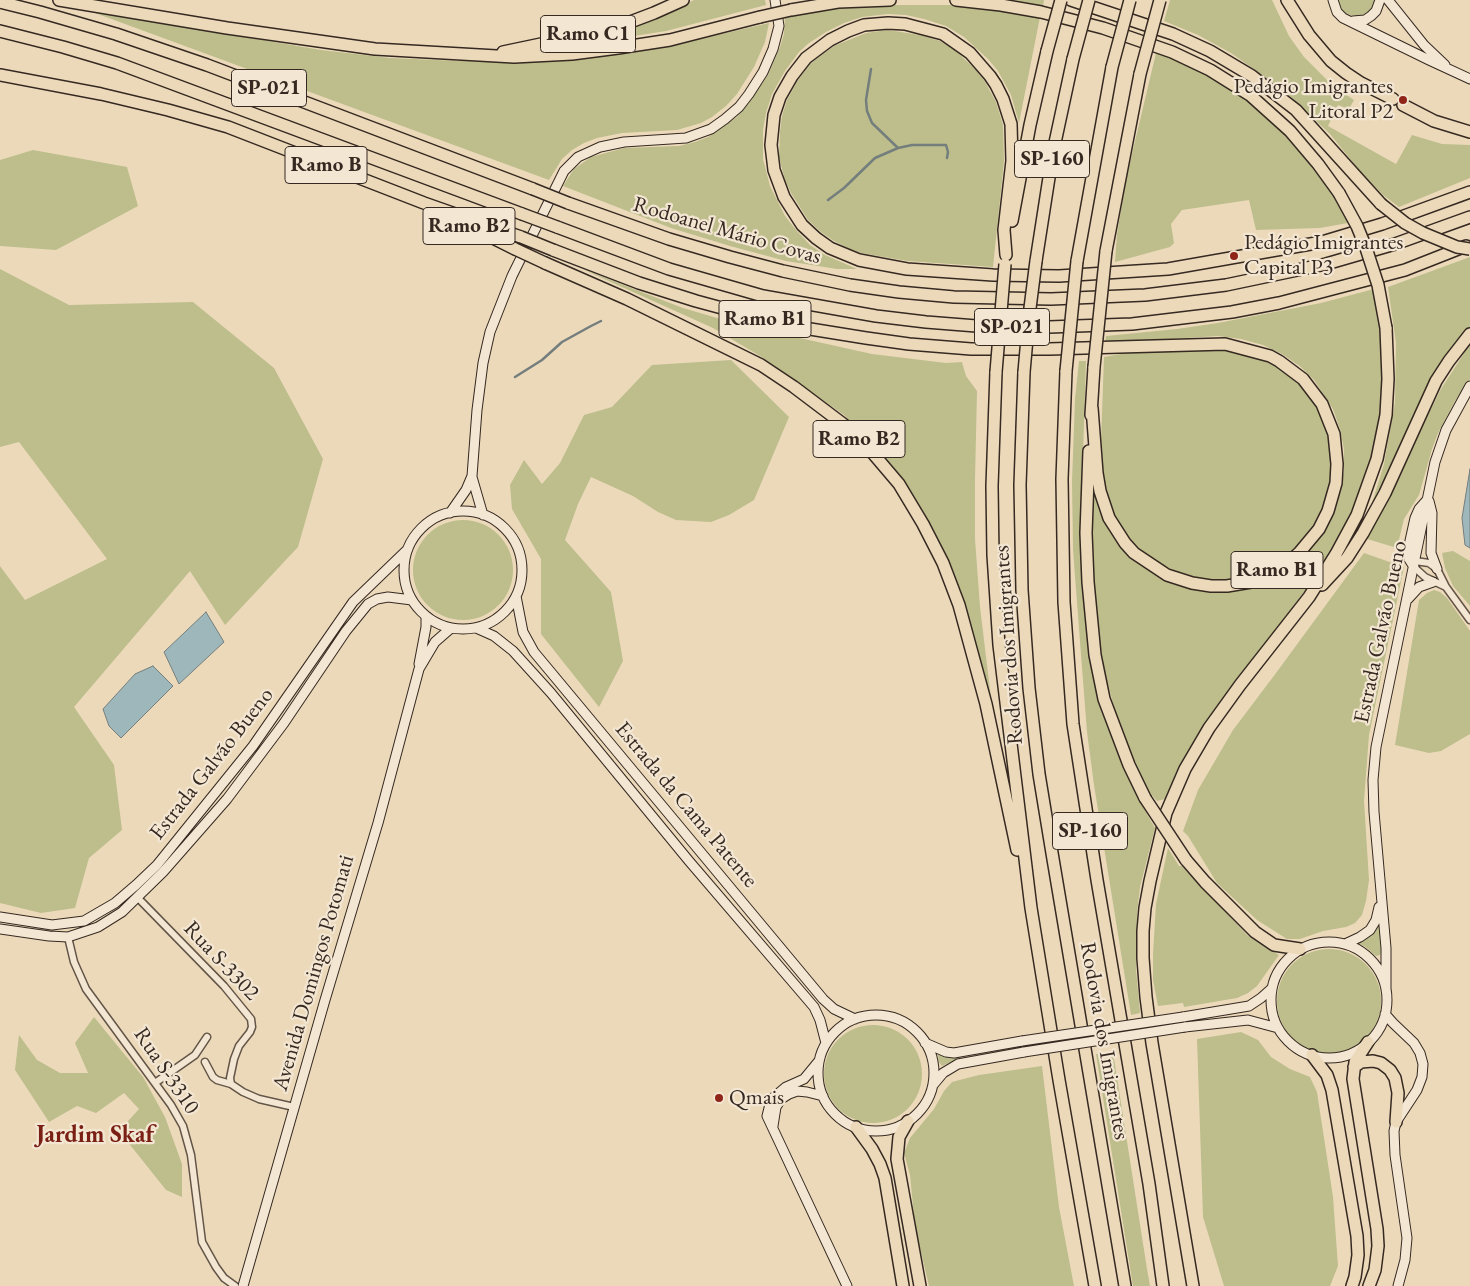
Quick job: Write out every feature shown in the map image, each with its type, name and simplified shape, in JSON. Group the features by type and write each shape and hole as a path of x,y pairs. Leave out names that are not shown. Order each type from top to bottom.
{"highway":[{"path":"59,0 236,29 375,49 514,57 563,55 618,48 670,40 791,10 838,2 890,0"},
{"name":"Ramo C1","path":"490,56 625,24 654,14 683,0"},
{"path":"956,0 1009,6 1103,28 1172,52 1210,70 1250,95 1283,125 1314,159 1339,194 1357,226 1366,248 1378,285 1386,328 1388,379 1386,415 1377,460 1357,515 1336,554 1309,597 1240,685 1209,728 1185,769 1166,813 1150,882 1143,931 1146,997 1193,1286"},
{"path":"1061,0 1030,125 1005,259 996,372 992,486 993,555 999,644 1031,908 1094,1284"},
{"path":"1071,0 1173,34 1210,51 1252,76 1296,110 1381,204 1405,223 1423,233 1470,249"},
{"name":"Rodovia dos Imigrantes","path":"1089,0 1072,59 1053,152 1036,261 1024,372 1020,485 1022,590 1029,688 1040,774 1125,1286"},
{"name":"Rodovia dos Imigrantes","path":"1130,0 1112,67 1077,261 1066,371 1062,479 1064,593 1073,724 1097,880 1149,1184 1163,1286"},
{"path":"1160,0 1140,74 1106,251 1094,367 1086,533 1088,582 1095,654 1104,699 1129,765 1145,798 1186,860 1205,882 1255,932 1274,945 1300,949"},
{"path":"1287,0 1309,35 1331,61 1346,73 1361,83 1434,121 1470,132"},
{"name":"Rodoanel Mário Covas","path":"0,2 116,34 207,65 568,203 669,238 783,271 850,285 954,297 1051,299 1145,295 1226,285 1326,264 1395,244 1470,217"},
{"path":"1005,259 1004,230 1012,162 1011,124 1003,99 996,85 970,53 943,34 922,28 888,23 864,25 848,31 830,40 806,58 792,76 780,97 774,115 771,145 774,170 784,197 802,225 830,248 859,260 907,269 993,275 1059,276 1128,273 1322,242 1382,224 1470,192"},
{"name":"SP-021","path":"0,31 63,46 117,63 669,269 763,296 876,316 989,327 1049,327 1132,324 1232,312 1280,303 1404,270 1470,244"},
{"name":"Ramo B","path":"0,76 101,94 228,127 424,203"},
{"name":"Ramo B1","path":"424,203 521,237 639,283 696,301 804,328 909,344 971,349 1050,349 1225,344 1270,356 1291,369 1309,386 1322,404 1334,434 1337,464 1336,483 1328,511 1319,529 1299,553 1284,566 1266,576 1250,582 1227,586 1211,586 1192,583 1167,575 1134,553 1109,518 1096,473 1092,408"},
{"name":"Ramo B2","path":"424,203 515,250 627,299 761,364 843,424 865,444 899,484 923,524 943,563 958,605 986,704 1031,908"},
{"path":"1309,597 1329,579 1347,558 1363,533 1384,493 1436,381 1470,334"},
{"path":"1368,1042 1359,1055 1354,1067 1353,1079 1377,1229 1378,1246 1375,1270 1369,1286"},
{"path":"1312,1055 1327,1075 1332,1090 1355,1226 1358,1255 1352,1286"},
{"path":"1354,1067 1361,1062 1373,1061 1381,1062 1390,1070 1395,1078 1398,1094 1396,1122"},
{"path":"908,1121 899,1137 897,1159 920,1286"},
{"path":"856,1127 872,1149 885,1178 903,1286"},
{"path":"1186,1246 1201,1286"}],"main road":[{"path":"450,513 466,490 472,476 477,410 483,363 490,332 507,288 564,170 578,157 600,147 624,142 686,138 710,128 725,119 749,94 773,49 779,26 775,0"},
{"path":"1333,0 1337,12 1343,18 1470,78"},
{"path":"1350,21 1365,20 1372,16 1380,0"},
{"path":"1388,0 1424,45 1451,70"},
{"path":"1415,564 1409,559 1408,550 1417,513 1428,498 1440,444 1453,414 1470,386"},
{"path":"472,476 483,515"},
{"path":"1428,498 1432,513 1432,552 1437,569"},
{"path":"467,512 483,515 494,520 504,528 518,548 522,572 516,596 500,616 488,624 476,628 451,628 426,616 412,600 404,575 408,549 421,529 430,522 450,513 467,512"},
{"name":"Estrada Galvão Bueno","path":"0,917 52,924 67,924 95,916 136,886 157,865 253,746 353,602 408,549"},
{"name":"Estrada Galvão Bueno","path":"1386,990 1387,953 1380,894 1374,812 1375,759 1382,715 1415,564"},
{"path":"1406,602 1419,588 1433,582"},
{"name":"Estrada da Cama Patente","path":"516,596 523,632 534,652 823,999 834,1009 855,1019"},
{"name":"Estrada Galvão Bueno","path":"0,929 68,937 98,927 122,912 168,866 227,799 284,723 346,631 368,604 377,599 388,597 412,600"},
{"name":"Avenida Domingos Potomati","path":"243,1286 378,823 419,669 426,616"},
{"name":"Avenida Domingos Potomati","path":"419,669 435,642 451,628"},
{"name":"Estrada da Cama Patente","path":"476,628 494,636 513,650 551,693 814,1007 820,1020 826,1043"},
{"name":"Estrada Galvão Bueno","path":"1345,944 1370,930 1376,920 1380,894"},
{"path":"1319,942 1345,944 1358,950 1374,964 1382,975 1386,990 1386,1014 1378,1030 1368,1042 1356,1051 1342,1056 1327,1058 1312,1055 1293,1046 1278,1028 1271,1009 1272,988 1275,976 1281,966 1300,949 1319,942"},
{"path":"925,1043 946,1052 954,1053 1243,1008 1261,998 1272,988"},
{"path":"1386,1014 1414,1043 1423,1064 1422,1077 1417,1090 1396,1122 1393,1140 1407,1238 1405,1260 1398,1286"},
{"path":"847,1286 767,1116 770,1104 786,1087 804,1079 818,1062 826,1043 838,1029 855,1019 874,1015 894,1018 912,1028 925,1043 933,1063 933,1085"},
{"path":"818,1062 818,1080 823,1096 831,1109 842,1120 856,1127 874,1131 892,1128 908,1121 924,1106 933,1085 943,1073 958,1064 1185,1027 1248,1020 1278,1028"},
{"path":"1378,1030 1391,1027 1399,1029"},
{"path":"773,1129 776,1107 781,1099 797,1092 807,1092 823,1096"}],"street":[{"path":"1415,564 1429,564 1437,569 1446,587 1470,620"},
{"path":"1415,564 1423,576 1446,587"},
{"name":"Rua S-3302","path":"138,898 224,986 251,1019 252,1027 250,1032 239,1046 234,1059 230,1078 231,1084"},
{"name":"Rua S-3310","path":"68,937 74,962 86,989 171,1105 186,1136 202,1242 220,1273 234,1286"},
{"path":"155,1083 195,1055 207,1037"},
{"path":"205,1062 213,1077 223,1083 231,1084 242,1092 259,1099 294,1107"}],"green space":[{"path":"694,0 765,0 766,5 666,31 564,47 623,31 661,17"},
{"path":"1010,0 1044,0 1043,7"},
{"path":"1170,0 1272,0 1289,36 1304,57 1332,85 1354,100 1349,109 1338,105 1328,126 1396,164 1412,135 1442,144 1470,145 1470,178 1399,207 1383,195 1358,169 1330,134 1282,89 1231,53 1198,35 1164,21"},
{"path":"1338,0 1375,1 1366,14 1356,16 1346,14"},
{"path":"877,5 953,5 1040,17 1019,123 1011,95 998,71 988,59 964,37 946,26 906,15 888,14 862,17 844,23 809,43 799,52 785,71 772,94 763,130 763,159 770,186 785,216 810,245 825,255 857,269 837,269 786,261 730,246 671,228 563,186 574,169 591,157 624,148 679,146 695,142 708,137 737,117 768,75 784,34 785,17 839,8"},
{"path":"87,10 321,50 390,58 459,61 529,61 635,52 670,46 769,23 765,42 754,67 737,94 712,117 701,123 677,130 622,133 597,138 584,143 562,159 549,180"},
{"path":"888,30 920,35 940,41 955,50 984,80 996,102 1003,125 1004,161 993,267 908,261 861,253 850,249 834,241 808,220 785,180 779,157 782,116 787,100 798,80 811,63 834,46 866,33"},
{"path":"1156,53 1170,56 1207,74 1247,99 1286,135 1314,167 1335,197 1348,223 1320,228 1256,230 1249,200 1182,210 1171,224 1174,243 1170,247 1115,262 1117,234 1127,175"},
{"path":"33,150 127,167 138,206 56,250 0,246 0,160"},
{"path":"1470,257 1470,327 1458,341 1372,503 1384,464 1395,403 1396,343 1388,287"},
{"path":"0,269 69,305 193,302 274,368 323,459 298,547 225,625 190,571 74,707 114,765 122,830 89,858 75,908 41,913 0,903 0,566 25,600 107,559 19,442 0,447"},
{"path":"582,269 683,308 741,325 872,354 946,363 962,362 966,376 977,391 975,539 980,607 994,723 972,635 903,483 877,448 844,415 760,356 713,328"},
{"path":"1374,289 1380,320 1384,396 1376,450 1358,504 1323,567 1209,718 1178,770 1165,799 1157,801 1150,793 1133,759 1115,711 1102,661 1094,593 1091,530 1091,463 1094,490 1142,564 1217,589 1296,562 1315,544 1329,523 1336,508 1344,471 1344,449 1333,409 1314,380 1301,367 1282,354 1263,345 1241,339 1218,336 1105,343 1106,336 1218,323 1321,303"},
{"path":"1470,344 1470,379 1455,401 1438,433 1419,495 1404,519 1397,548 1364,538 1441,389"},
{"path":"1212,347 1255,354 1293,373 1325,414 1335,455 1330,495 1312,533 1296,549 1276,564 1256,574 1231,580 1203,579 1178,572 1159,563 1140,550 1123,531 1111,508 1102,466 1104,357 1132,352"},
{"path":"731,360 789,417 754,500 729,515 711,522 676,520 658,512 633,496 591,477 578,504 565,540 611,592 623,661 599,707 541,634 541,559 512,509 510,485 524,460 542,484 560,463 584,415 612,407 652,365"},
{"path":"1079,361 1086,361 1081,518 1088,638 1095,676 1144,809 1155,828 1140,887 1137,913 1136,970 1140,1013 1131,1015 1087,732 1073,550 1072,481 1075,399"},
{"path":"453,520 473,520 482,523 499,534 510,551 513,560 513,580 510,589 499,606 482,617 473,620 453,620 435,612 421,598 413,580 413,560 421,542 435,528"},
{"path":"1453,551 1470,561 1470,606 1453,586 1445,568 1442,553"},
{"path":"1364,553 1404,567 1369,735 1364,801 1369,880 1366,901 1362,915 1355,923 1300,939 1287,939 1257,920 1217,883 1183,831 1198,790 1233,730"},
{"path":"1434,590 1447,598 1470,631 1470,734 1441,751 1429,753 1395,745 1419,600"},
{"path":"1168,848 1179,866 1182,866 1247,935 1279,955 1257,986 1248,993 1237,998 1184,1007 1183,1003 1158,1006 1153,980 1156,904"},
{"path":"1379,922 1381,922 1382,951 1380,955 1376,956 1364,946 1356,943 1370,935"},
{"path":"1329,949 1349,953 1358,957 1366,964 1373,972 1377,981 1381,1001 1377,1021 1373,1030 1366,1038 1358,1045 1349,1049 1329,1053 1309,1049 1300,1045 1292,1038 1285,1030 1281,1021 1277,1001 1281,981 1285,972 1292,964 1300,957 1309,953"},
{"path":"94,1017 143,1077 165,1117 182,1164 182,1197 166,1190 119,1131 139,1109 124,1093 96,1113 77,1106 49,1122 15,1070 19,1035 37,1060 60,1073 88,1073 75,1043"},
{"path":"873,1025 892,1029 908,1039 918,1055 922,1074 918,1093 908,1109 892,1119 873,1123 854,1119 838,1109 828,1093 824,1074 828,1055 838,1039 854,1029"},
{"path":"1241,1032 1258,1040 1271,1057 1290,1069 1310,1077 1317,1092 1333,1197 1338,1266 1330,1286 1224,1286 1203,1217 1197,1039"},
{"path":"937,1052 950,1057 960,1058 942,1066"},
{"path":"1113,1052 1150,1286 1133,1286 1096,1054"},
{"path":"1042,1066 1059,1207 1074,1286 929,1286 915,1226 910,1175 904,1153 910,1138 934,1109 944,1091 952,1082 979,1075"}],"water":[{"path":"1470,469 1470,548 1465,545 1462,518"},
{"path":"206,612 224,642 179,684 164,652"},
{"path":"153,666 173,686 121,738 109,726 103,709 135,674"}],"waterway":[{"path":"871,69 866,100 867,111 872,123 898,148"},
{"path":"828,200 844,188 875,158 898,148 912,145 946,145 947,158"},
{"path":"515,377 542,360 562,342 601,321"}],"place":[{"name":"Pedágio Imigrantes Litoral P2","path":"1403,100"},
{"name":"Pedágio Imigrantes Capital P3","path":"1234,256"},
{"name":"Qmais","path":"719,1098"}],"district":[{"name":"Jardim Skaf","path":"95,1135"}]}
